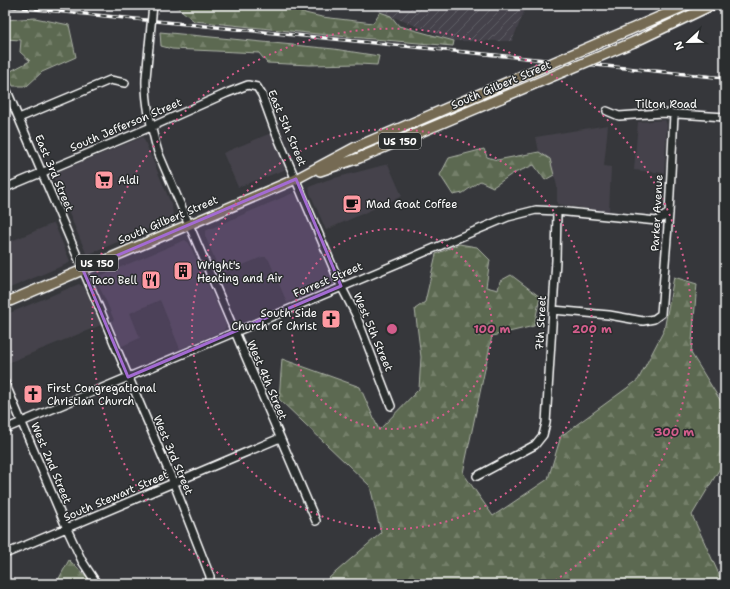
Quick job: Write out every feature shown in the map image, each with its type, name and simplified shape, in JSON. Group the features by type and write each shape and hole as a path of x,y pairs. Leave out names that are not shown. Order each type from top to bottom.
{"main road":[{"name":"South Gilbert Street","path":"296,179 354,148 687,5"},
{"name":"South Gilbert Street","path":"5,303 296,179 359,158 634,42 712,5"}],"street":[{"name":"West 4th Street","path":"153,5 146,79 150,127 158,152 316,521"},
{"path":"19,118 110,80 125,83"},
{"name":"South Jefferson Street","path":"5,188 248,85 256,87"},
{"name":"East 3rd Street","path":"5,86 83,270"},
{"name":"East 5th Street","path":"256,87 262,95 275,131 296,179"},
{"name":"Tilton Road","path":"607,111 619,116 662,113 725,117"},
{"name":"Parker Avenue","path":"552,310 609,315 643,321 654,319 661,314 674,114"},
{"name":"West 5th Street","path":"296,179 341,286 356,315 391,406"},
{"name":"Forrest Street","path":"5,429 341,286 508,217 536,210 657,221 668,213"},
{"name":"7th Street","path":"477,476 535,445 543,435 546,423 557,211"},
{"name":"West 3rd Street","path":"83,270 174,484 210,576 210,584"},
{"name":"West 2nd Street","path":"5,383 67,529 82,561 97,584"},
{"name":"South Stewart Street","path":"5,554 280,438"}],"highlighted area":[{"path":"296,179 341,286 128,377 83,270"}],"shaded area":[{"path":"363,5 527,5 512,41 454,41"},
{"path":"665,120 667,125 664,173 634,170 638,122"},
{"path":"608,125 604,166 611,167 609,212 557,204 557,186 550,159 539,152 536,137"},
{"path":"271,133 285,163 284,170 238,187 223,153"},
{"path":"143,137 172,206 173,216 167,221 87,255 52,174"},
{"path":"388,164 402,196 326,230 310,193 309,187 327,180"},
{"path":"293,193 298,197 334,282 287,303 269,260 266,257 262,257 221,274 205,236 205,231"},
{"path":"54,223 70,261 69,263 5,290 5,233 9,242"},
{"path":"185,240 189,243 226,325 224,330 180,349 160,300 130,313 140,338 122,346 111,321 114,320 95,278"},
{"path":"79,284 84,287 101,325 5,364 5,315"}],"green space":[{"path":"175,5 271,5 322,17 373,23 380,12 391,16 399,26 454,41 453,46 194,21"},
{"path":"35,18 69,25 76,57 42,72 27,86 13,86 7,73 30,61 20,52 21,40 5,39 5,20"},
{"path":"160,32 334,49 379,56 377,65 310,65 267,63 259,53 172,49 161,46"},
{"path":"484,149 487,157 497,160 539,152 550,159 554,175 545,180 534,165 512,174 493,187 480,181 463,193 453,195 440,175 449,158"},
{"path":"459,244 477,247 490,260 486,287 498,290 500,281 511,275 540,297 534,326 492,336 463,473 493,516 548,479 561,436 638,380 664,330 674,277 697,284 691,353 725,408 725,466 722,465 692,515 722,581 725,584 322,584 381,533 370,486 279,399 282,359 360,387 379,430 419,389 421,357 415,309 425,302 436,254"},
{"path":"69,560 94,584 56,584"}],"railway":[{"path":"5,6 725,78"}],"place":[{"name":"Aldi","path":"104,180"},
{"name":"Mad Goat Coffee","path":"352,204"},
{"name":"Wright's Heating and Air","path":"183,271"},
{"name":"Taco Bell","path":"151,280"},
{"name":"South Side Church of Christ","path":"331,319"},
{"name":"First Congregational Christian Church","path":"33,394"}]}
